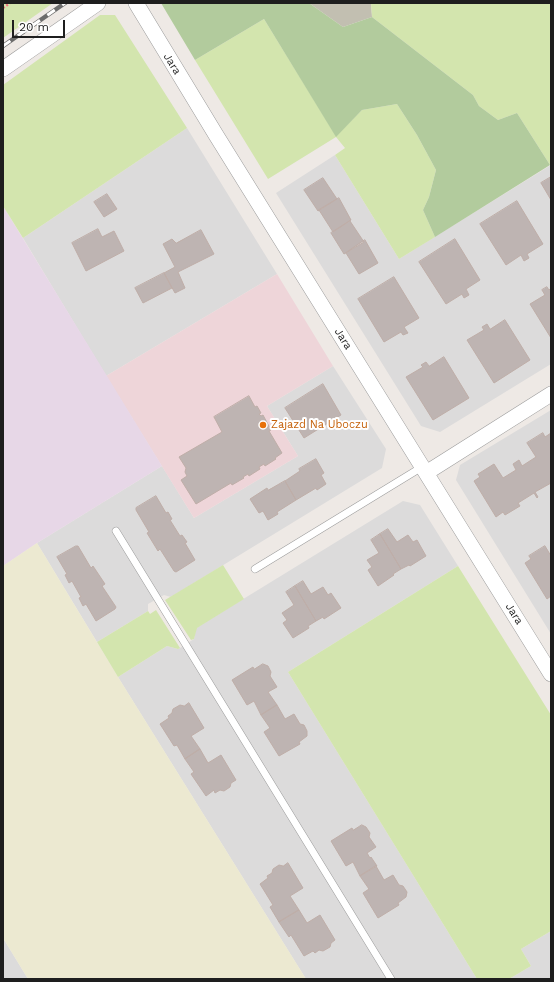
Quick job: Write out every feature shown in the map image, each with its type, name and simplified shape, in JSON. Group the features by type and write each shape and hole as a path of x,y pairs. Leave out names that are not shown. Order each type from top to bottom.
{"street":[{"path":"3,69 98,3"},
{"name":"Jara","path":"136,3 224,148 551,674"},
{"path":"424,470 550,398"}],"lane":[{"path":"255,569 424,470"},
{"path":"116,531 391,979"}],"path":[{"path":"3,8 10,3"}],"shaded area":[{"path":"309,3 371,3 372,17 343,27"},
{"path":"187,128 277,274 106,376 23,238"},
{"path":"335,155 399,259 551,165 551,364 440,432 421,426 276,193"},
{"path":"3,206 162,466 37,543 3,566"},
{"path":"277,274 333,366 267,406 298,456 194,518 106,376"},
{"path":"333,366 386,449 382,468 171,597 164,595 148,604 148,611 97,642 37,543 162,466 194,518 298,456 267,406"},
{"path":"551,410 551,634 456,480 460,465"},
{"path":"403,501 420,505 458,566 288,672 477,979 306,979 118,677 167,646 178,649 180,648 194,639 196,628"},
{"path":"37,543 118,677 306,979 28,979 3,938 3,566"},
{"path":"551,931 551,979 509,979 531,966 521,949"},
{"path":"3,938 28,979 3,979"}],"green space":[{"path":"3,3 53,3 3,38"},
{"path":"161,3 309,3 343,27 372,17 473,95 479,106 498,120 517,113 550,165 435,237 423,210 429,197 436,170 417,135 397,104 362,110 336,137 264,19 195,60"},
{"path":"371,3 551,3 551,165 517,113 498,120 479,106 473,95 372,17"},
{"path":"100,15 115,15 187,128 23,238 3,206 3,85"},
{"path":"264,19 336,136 362,110 397,104 417,135 436,170 429,197 423,210 435,237 399,259 335,155 345,148 336,137 268,179 195,60"},
{"path":"223,565 244,599 197,628 194,639 191,640 165,600"},
{"path":"458,566 551,715 551,931 521,949 531,966 509,979 477,979 288,672"},
{"path":"156,610 180,648 178,649 167,646 118,677 97,642 148,611 150,614"}],"building":[{"path":"551,177 551,200 541,183"},
{"path":"323,178 337,199 318,211 304,190"},
{"path":"107,194 117,209 104,217 94,202"},
{"path":"339,198 351,220 333,232 319,210"},
{"path":"517,201 543,244 527,254 529,258 524,261 521,255 506,265 480,224"},
{"path":"350,221 364,242 344,254 331,233"},
{"path":"98,229 102,237 114,231 124,251 86,271 72,243"},
{"path":"201,230 214,254 178,272 185,288 175,293 164,273 175,267 163,244 172,239 176,243"},
{"path":"455,239 480,280 466,289 469,295 464,298 462,294 446,304 419,262"},
{"path":"365,240 378,263 359,274 346,253"},
{"path":"164,273 172,288 143,303 135,288"},
{"path":"394,277 419,318 404,327 408,333 403,335 401,332 384,342 358,299"},
{"path":"547,287 549,290 551,288 551,338 530,304 545,295 542,290"},
{"path":"505,320 530,360 494,383 467,340 484,330 482,327 487,324 490,329"},
{"path":"444,357 469,398 433,420 406,377 423,367 421,365 426,362 429,366"},
{"path":"323,384 341,415 304,438 285,408"},
{"path":"249,396 255,407 257,406 261,413 259,414 261,416 263,415 271,430 269,431 282,453 265,466 264,464 259,467 260,469 249,476 248,474 232,485 231,483 196,504 181,480 187,476 185,472 186,468 179,457 222,432 214,417"},
{"path":"543,433 545,437 551,433 551,483 535,492 538,497 537,498 534,493 518,503 520,506 505,515 503,512 496,517 474,481 480,477 478,474 494,464 503,478 516,470 513,464 519,460 522,466 536,457 527,443"},
{"path":"316,459 324,473 321,475 326,484 296,500 285,481 300,471 299,469"},
{"path":"285,481 296,500 277,512 278,514 268,520 263,511 259,513 250,499 267,488 268,490"},
{"path":"156,496 166,513 168,512 172,519 170,520 180,536 182,535 187,542 185,543 195,560 176,572 160,549 158,551 136,510 136,508"},
{"path":"388,529 397,542 408,535 413,542 417,540 426,556 410,566 409,565 401,569 380,534"},
{"path":"380,534 401,569 378,586 368,570 372,567 367,560 379,553 371,540"},
{"path":"78,546 91,568 93,566 105,584 102,586 116,607 96,621 86,604 83,606 79,598 81,597 72,581 69,583 65,575 67,574 57,557"},
{"path":"545,546 551,556 551,596 547,599 525,563 531,559 529,556"},
{"path":"303,581 311,594 323,587 328,595 331,593 341,608 324,619 323,617 316,621 295,586"},
{"path":"295,586 316,621 308,626 309,628 293,638 283,623 287,620 282,613 294,605 286,592"},
{"path":"263,664 268,666 271,672 270,676 277,687 268,692 277,705 261,715 254,701 247,705 232,680 253,667 254,669"},
{"path":"189,703 204,728 191,736 200,749 185,759 177,745 174,746 160,724 169,718 168,716 172,713 173,709 180,705 184,706"},
{"path":"277,705 285,719 294,714 300,724 304,725 307,731 307,736 299,742 300,744 279,756 264,732 270,728 261,715"},
{"path":"200,749 208,763 221,755 236,780 231,783 230,787 224,791 220,790 215,793 214,790 206,796 191,774 194,772 185,759"},
{"path":"362,825 366,827 370,833 369,837 376,847 367,853 377,866 360,876 353,862 346,866 331,841 352,828 353,830"},
{"path":"288,863 303,888 290,896 299,910 279,922 270,907 273,905 260,884 268,878 267,876 272,873 273,869 279,865 283,866"},
{"path":"376,866 384,880 393,875 399,885 403,886 407,892 406,897 398,903 399,905 378,918 363,893 369,889 360,876"},
{"path":"299,910 307,923 320,915 335,940 331,943 330,947 323,951 319,950 315,953 313,951 304,956 291,935 289,937 279,922"}],"railway":[{"path":"3,46 65,3"}],"place":[{"name":"Zajazd Na Uboczu","path":"263,425"}]}
